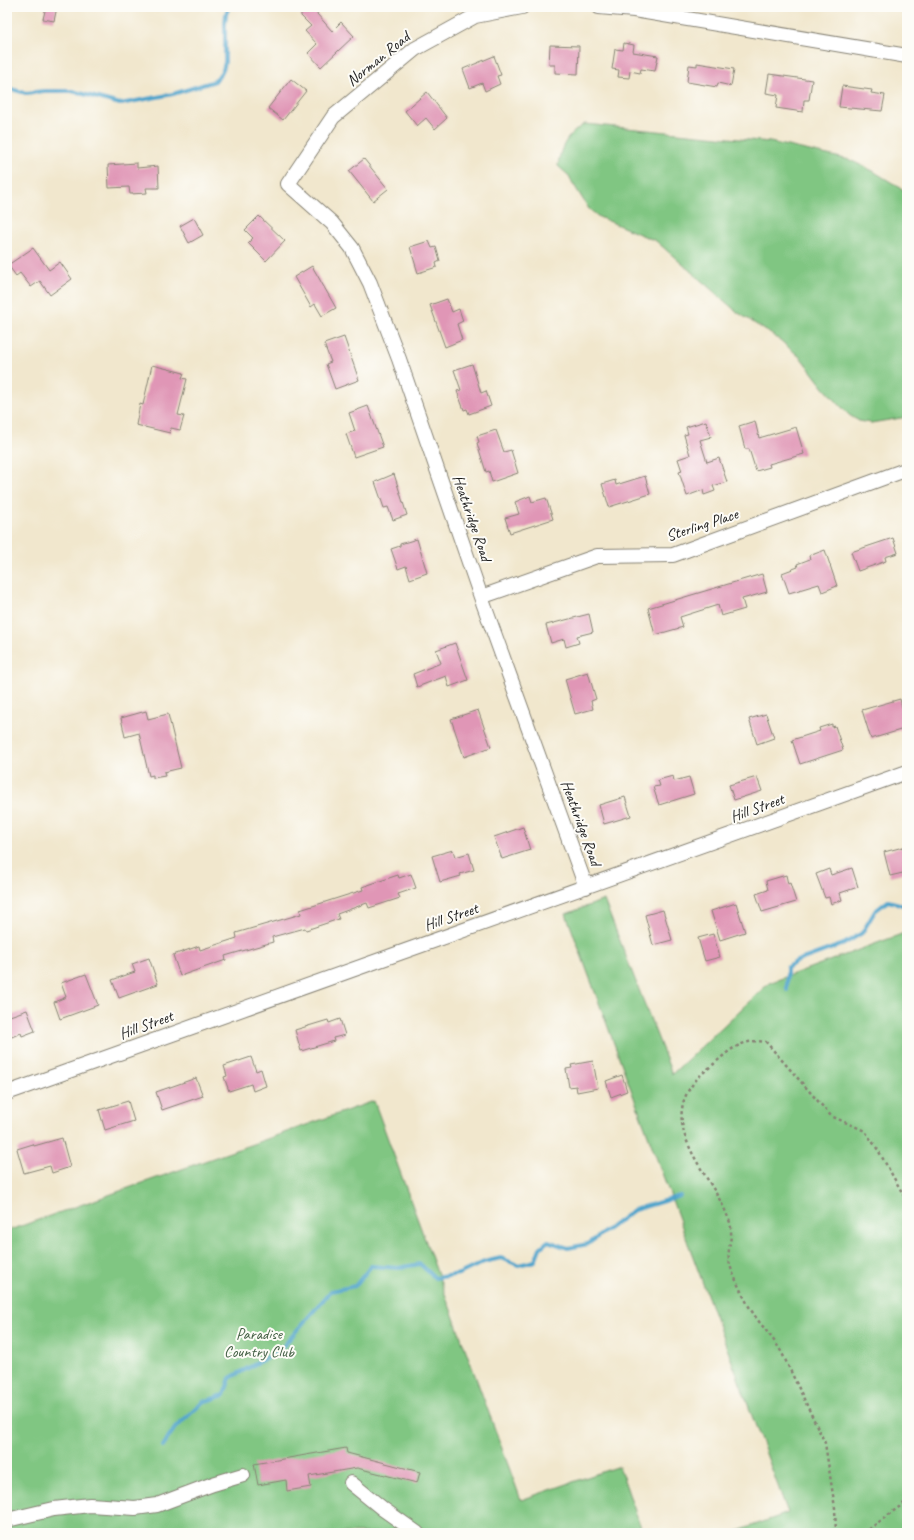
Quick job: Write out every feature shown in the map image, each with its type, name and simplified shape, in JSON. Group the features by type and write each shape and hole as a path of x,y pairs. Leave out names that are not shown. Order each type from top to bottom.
{"street":[{"name":"Norman Road","path":"288,184 334,117 416,48 476,16 522,7"},
{"path":"599,7 634,10 907,56"},
{"name":"Heathridge Road","path":"288,184 332,223 352,248 370,282 399,359 481,597 586,887"},
{"name":"Sterling Place","path":"481,597 597,556 673,555 905,470"},
{"name":"Hill Street","path":"7,1093 907,772"},
{"path":"7,1520 54,1509 90,1505 135,1508 157,1505 213,1484 243,1475"},
{"path":"351,1483 383,1509 417,1533"}],"path":[{"path":"836,1533 835,1508 825,1443 775,1340 754,1316 733,1274 729,1263 728,1252 731,1228 721,1201 687,1145 683,1129 683,1102 697,1079 724,1054 750,1041 766,1042 831,1116 839,1121 865,1131 878,1150 907,1201"},
{"path":"864,1533 907,1501"}],"green space":[{"path":"585,124 770,142 850,160 873,171 907,192 907,417 871,423 859,421 849,415 824,388 801,358 780,340 737,312 656,241 599,217 589,209 567,174 558,166 561,152 566,141 574,132"},
{"path":"604,900 672,1074 769,983 907,932 907,1533 732,1533 788,1513 566,914"},
{"name":"Paradise Country Club","path":"374,1101 521,1500 619,1466 643,1533 7,1533 7,1231"}],"building":[{"path":"46,7 57,7 54,21 43,19"},
{"path":"301,7 319,7 317,14 332,31 341,22 354,36 321,67 308,53 317,44 305,31 311,26 301,16"},
{"path":"624,43 634,45 633,52 658,56 655,71 641,69 640,73 630,71 629,78 618,77 619,70 612,69 615,49 623,50"},
{"path":"550,45 579,46 578,74 555,73 555,65 549,65"},
{"path":"494,56 501,75 497,76 500,84 485,91 482,83 470,88 463,69"},
{"path":"697,63 734,69 731,86 718,83 717,87 687,82 689,65 697,66"},
{"path":"769,74 812,80 809,100 804,100 803,112 776,108 778,95 766,93"},
{"path":"291,79 306,91 283,120 268,108"},
{"path":"842,86 872,90 871,93 885,95 882,111 839,107"},
{"path":"427,92 447,118 435,129 426,118 417,126 405,111"},
{"path":"364,159 388,189 373,201 349,171"},
{"path":"137,163 137,168 158,166 159,188 146,188 147,193 130,194 129,187 109,188 108,165"},
{"path":"259,216 285,241 266,261 248,243 253,238 245,230"},
{"path":"194,218 203,235 189,243 180,226"},
{"path":"429,241 432,248 436,247 440,261 436,263 437,267 418,273 410,247"},
{"path":"33,248 49,270 60,262 72,279 50,295 40,281 31,287 20,273 16,276 8,265"},
{"path":"312,266 336,308 322,316 315,304 311,307 294,277"},
{"path":"447,299 452,312 459,309 463,321 457,324 462,340 445,347 430,305"},
{"path":"344,337 359,380 335,389 326,364 331,362 324,344"},
{"path":"472,364 481,393 486,391 491,406 469,414 467,409 464,410 457,391 461,390 454,370"},
{"path":"152,365 184,373 182,378 187,379 178,415 184,416 180,430 171,428 170,433 136,425 140,404 143,405"},
{"path":"368,406 383,447 354,457 346,434 355,431 349,413"},
{"path":"706,421 711,437 700,440 707,462 719,458 727,482 713,486 715,491 704,495 703,490 687,496 679,472 682,471 678,459 690,455 684,435 688,434 686,427"},
{"path":"755,421 759,438 796,427 804,454 769,464 770,467 756,471 749,449 745,449 739,426"},
{"path":"496,430 504,452 511,450 518,473 492,482 489,471 486,472 477,443 479,442 477,436"},
{"path":"394,474 407,515 393,520 388,507 384,508 375,482"},
{"path":"645,476 650,494 609,507 602,484 615,480 616,485"},
{"path":"530,496 532,502 546,498 553,519 510,533 505,518 519,514 515,502"},
{"path":"893,538 898,553 885,557 886,561 858,571 851,552"},
{"path":"417,539 427,573 410,579 406,566 398,569 391,549 400,546 400,544"},
{"path":"825,550 837,586 822,592 819,584 789,593 782,573 798,567 797,564 810,559 809,556"},
{"path":"762,574 767,592 742,599 745,609 721,616 718,605 680,617 683,627 655,635 648,608"},
{"path":"589,614 593,632 577,636 579,643 566,647 564,639 551,643 546,625"},
{"path":"455,643 468,680 449,687 446,676 417,687 413,674 441,663 436,650"},
{"path":"588,672 596,699 591,701 593,709 575,714 565,679"},
{"path":"900,699 902,707 907,706 907,728 871,739 862,710"},
{"path":"478,710 491,747 464,757 451,719"},
{"path":"146,711 148,719 168,714 181,768 164,772 165,776 153,778 153,775 149,776 139,733 125,737 121,718"},
{"path":"766,714 774,738 757,744 749,719"},
{"path":"832,724 832,727 835,726 843,750 800,764 792,740 820,731 819,728"},
{"path":"673,776 674,781 689,777 694,794 659,805 653,787 660,786 658,780"},
{"path":"757,777 762,791 734,800 729,785"},
{"path":"625,797 631,816 604,824 599,805"},
{"path":"523,827 530,850 502,859 494,837"},
{"path":"907,846 907,872 890,876 884,852"},
{"path":"453,850 455,857 469,853 474,870 460,874 461,876 440,882 432,856"},
{"path":"852,868 858,887 840,893 842,900 831,904 829,897 825,898 816,874 829,869 831,875"},
{"path":"411,874 416,888 398,894 400,898 369,908 367,903 337,914 339,919 306,930 305,928 272,937 273,942 225,956 226,960 180,976 173,955 199,946 200,950 237,938 236,933 301,914 300,910 363,890 362,887 398,875 399,878"},
{"path":"786,875 788,884 790,883 796,902 762,912 756,894 768,890 766,881"},
{"path":"736,903 745,932 720,940 711,911"},
{"path":"663,910 672,940 653,945 645,915"},
{"path":"713,934 720,957 705,961 698,938"},
{"path":"149,958 158,984 119,998 112,980 135,972 132,964"},
{"path":"86,974 98,1005 60,1019 54,1002 66,997 61,983"},
{"path":"27,1010 35,1031 22,1036 21,1033 7,1039 7,1017"},
{"path":"340,1019 345,1035 333,1038 334,1041 301,1051 295,1030 328,1020 329,1023"},
{"path":"251,1057 256,1071 261,1069 266,1086 253,1091 251,1084 229,1091 224,1077 227,1076 224,1066"},
{"path":"593,1061 598,1088 577,1092 576,1086 569,1087 566,1069 572,1068 571,1065"},
{"path":"622,1075 627,1091 611,1097 606,1081"},
{"path":"196,1078 203,1096 162,1110 156,1092"},
{"path":"128,1101 134,1121 105,1130 99,1110"},
{"path":"62,1138 70,1167 52,1173 50,1166 24,1173 17,1149"},
{"path":"346,1448 347,1453 420,1472 417,1483 357,1468 309,1476 311,1487 287,1491 286,1480 258,1485 254,1464"}],"waterway":[{"path":"7,88 26,93 44,91 72,91 120,104 173,94 215,81 223,70 225,62 225,24 226,14 229,7"},
{"path":"787,990 787,968 797,961 844,944 862,933 875,911 888,901 903,905 907,908"},
{"path":"163,1446 175,1428 203,1402 224,1395 230,1378 279,1351 331,1291 355,1286 371,1266 398,1268 420,1264 435,1278 459,1274 484,1262 501,1258 518,1265 535,1261 540,1248 548,1241 568,1248 588,1244 634,1210 680,1196"}]}
